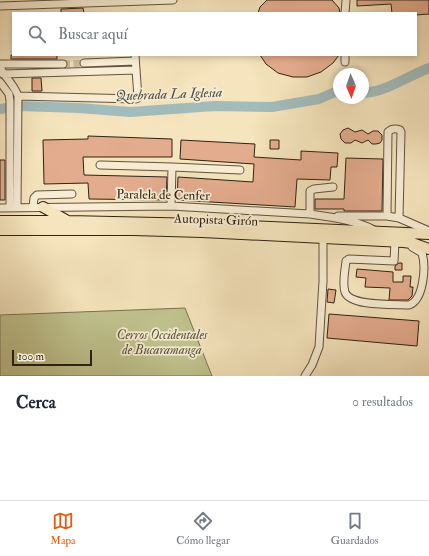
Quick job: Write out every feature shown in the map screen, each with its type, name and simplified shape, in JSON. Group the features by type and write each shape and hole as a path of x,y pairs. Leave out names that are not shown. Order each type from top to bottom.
{"highway":[{"path":"38,207 68,221"},
{"name":"Autopista Girón","path":"0,221 203,224 429,234"},
{"name":"Autopista Girón","path":"0,230 133,230 202,232 399,242 412,243 429,249"}],"street":[{"path":"0,6 74,2 173,0"},
{"path":"345,12 346,0"},
{"path":"18,99 134,100 138,98 135,58 84,63"},
{"path":"0,64 63,64"},
{"path":"2,71 136,70"},
{"path":"2,71 16,89 18,99 18,208"},
{"path":"0,82 9,94 10,101 10,208"},
{"path":"387,216 388,132 395,128 401,132 399,218"},
{"path":"100,165 240,170"},
{"path":"171,206 172,167"},
{"path":"310,214 310,191 314,189 333,187"},
{"path":"38,207 34,198 36,196 72,194"},
{"name":"Paralela de Cenfer","path":"0,208 171,206 310,214 326,216 364,225 380,233"},
{"name":"Paralela de Cenfer","path":"326,216 387,216 399,218 429,231"},
{"path":"305,376 312,365 319,347 323,281 323,238"},
{"path":"399,242 422,253 427,262 420,295 414,303 409,305 360,302 349,298 346,294 344,287 346,261 349,259 394,261 399,242"}],"green space":[{"name":"Cerros Occidentales de Bucaramanga","path":"185,308 212,376 0,376 0,315"}],"building":[{"path":"267,0 332,0 339,8 340,12 258,12 260,7"},
{"path":"357,0 429,0 429,14 417,15 417,12 392,12 391,4 357,6"},
{"path":"83,8 84,12 61,12 61,9"},
{"path":"11,55 57,56 57,59 11,59"},
{"path":"261,56 338,56 333,63 321,72 307,77 293,77 278,73 266,64"},
{"path":"32,78 41,78 42,91 32,91"},
{"path":"348,128 355,132 362,130 368,134 373,131 378,131 382,135 382,140 380,143 376,144 372,144 368,140 362,143 355,140 351,143 345,143 341,139 340,134 343,130"},
{"path":"88,136 172,139 172,157 83,157 84,175 167,177 166,200 89,199 88,183 44,184 43,140 88,139"},
{"path":"181,140 255,144 254,157 301,160 301,151 338,153 337,167 331,167 330,180 297,179 295,207 177,200 178,177 253,182 254,164 180,159"},
{"path":"270,140 279,140 279,149 270,149"},
{"path":"346,158 383,159 382,211 315,209 315,199 344,199"},
{"path":"0,160 5,160 5,200 0,200"},
{"path":"402,263 402,270 395,270 395,266"},
{"path":"357,269 393,272 393,282 403,282 403,276 411,276 410,287 413,287 412,296 408,300 389,300 390,288 365,287 366,278 356,277"},
{"path":"328,289 336,290 334,303 327,302"},
{"path":"329,314 419,321 417,346 327,338"}],"waterway":[{"name":"Quebrada La Iglesia","path":"369,92 388,87 429,68"},
{"name":"Quebrada La Iglesia","path":"0,109 19,106 79,108 130,112 215,106 272,107 319,99 333,93"}],"tunnel":[{"path":"63,64 84,63"}]}
